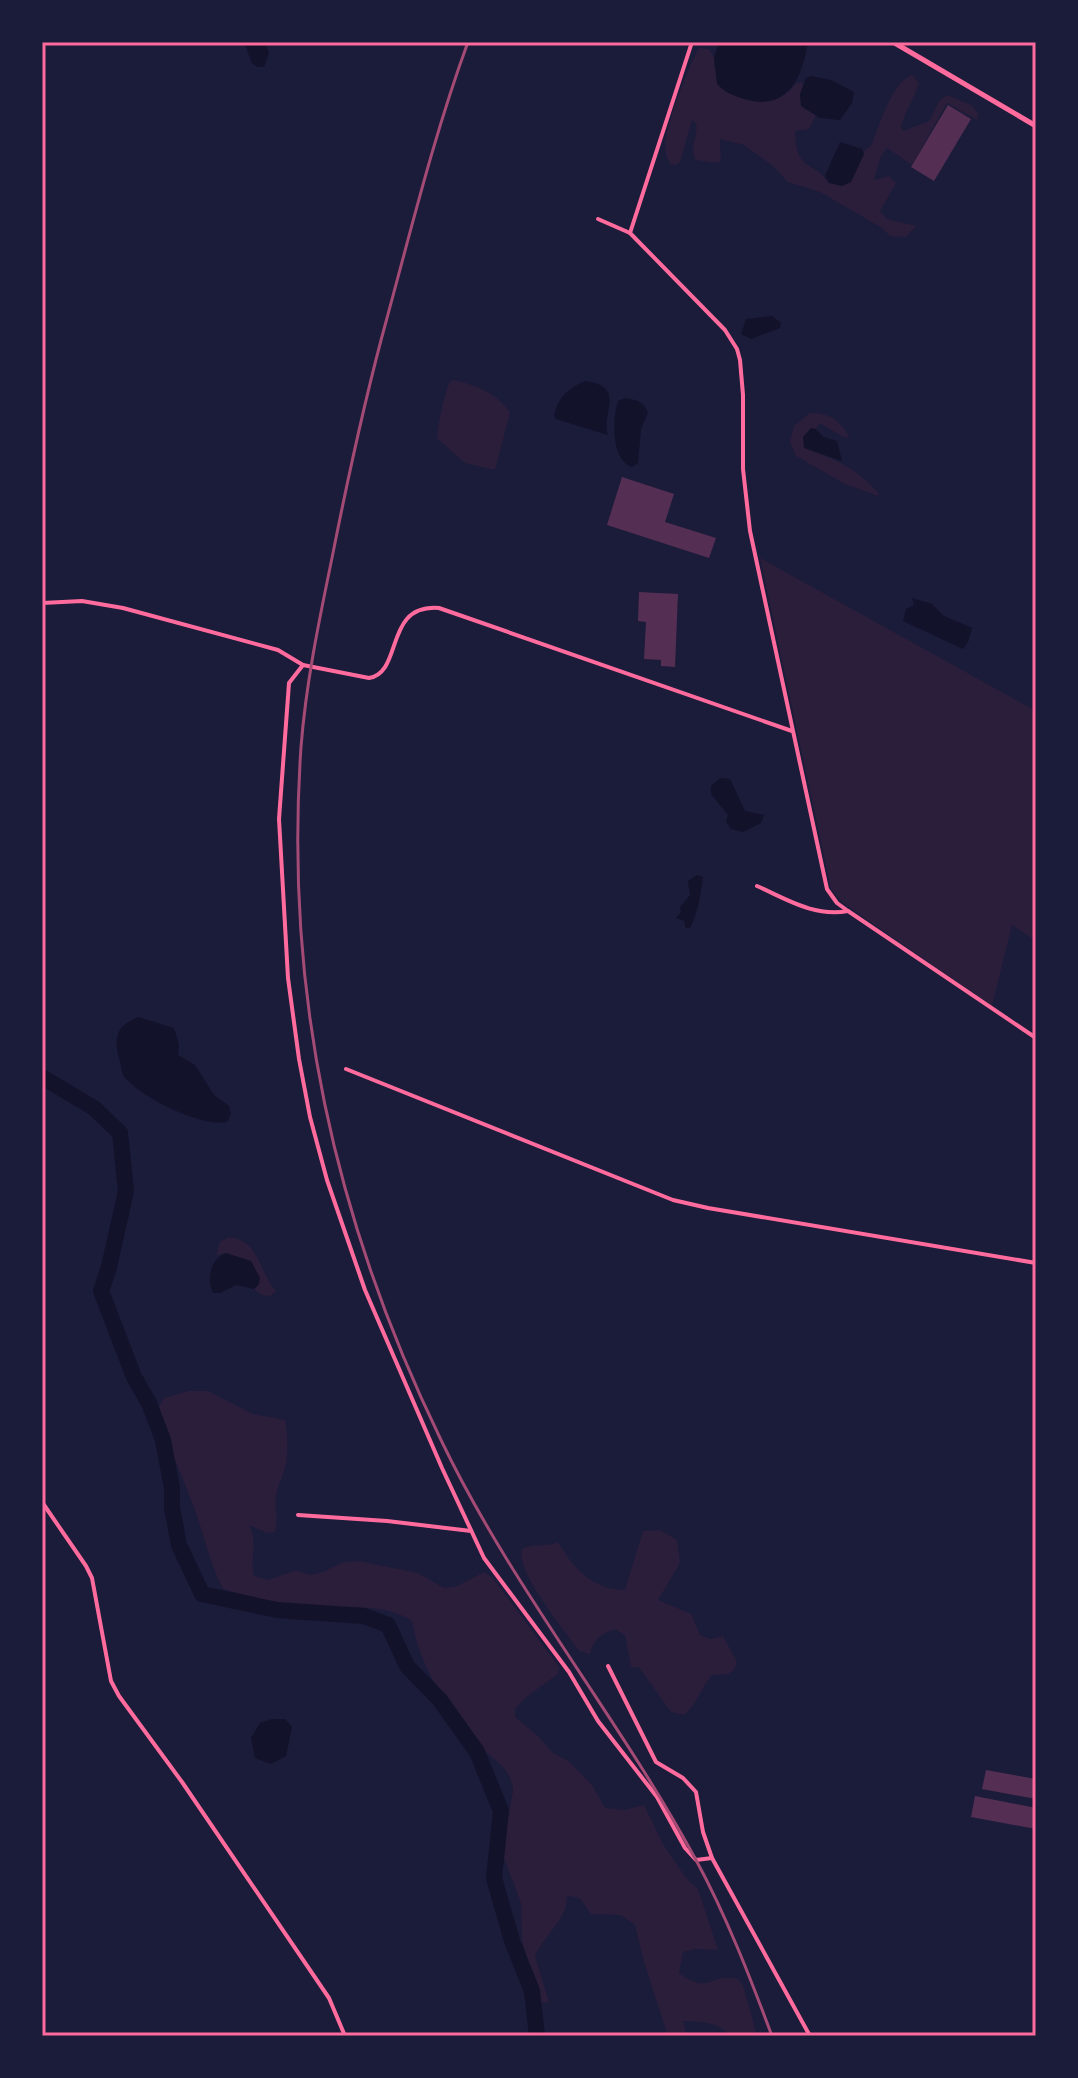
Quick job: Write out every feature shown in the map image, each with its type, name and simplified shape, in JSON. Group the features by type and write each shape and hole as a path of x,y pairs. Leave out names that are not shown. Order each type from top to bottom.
{"street":[{"path":"630,233 692,42"},
{"path":"893,42 1036,126"},
{"path":"598,219 630,233 713,316 737,349 743,395 743,469 750,531 827,889 837,903 848,911 1036,1038"},
{"path":"42,603 82,601 123,608 278,650 303,665 375,677 384,669 398,633 413,613 420,609 439,608 792,731"},
{"path":"303,665 289,683 279,819 288,978 310,1117 327,1180 365,1290 484,1558 569,1672 598,1721 657,1797 685,1848 696,1860 712,1858"},
{"path":"757,886 807,910 833,914 848,911"},
{"path":"346,1069 673,1200 1036,1263"},
{"path":"42,1502 92,1578 111,1681 119,1696 182,1782 329,1998 345,2036"},
{"path":"298,1515 472,1531"},
{"path":"608,1666 656,1762 683,1778 696,1792 703,1832 712,1858 810,2036"}],"shaded area":[{"path":"244,42 265,42 269,53 264,67 252,63"},
{"path":"719,42 808,42 802,68 790,89 771,101 759,102 733,95 717,84 714,57"},
{"path":"699,48 709,49 714,57 714,69 789,92 795,84 802,82 801,106 816,115 809,129 795,131 798,153 829,183 851,182 864,151 871,146 892,95 912,75 919,83 901,127 903,131 929,121 939,101 947,95 971,105 978,113 977,120 947,103 912,165 887,148 881,156 874,180 889,176 896,183 880,211 887,219 916,226 906,237 890,236 882,228 820,192 788,182 773,166 744,145 720,139 721,161 696,160 693,151 697,128 692,120 680,162 671,164 666,156 666,137 684,81"},
{"path":"806,78 831,80 854,92 852,103 840,120 820,118 801,106 800,94"},
{"path":"840,142 862,149 864,154 851,182 842,186 829,183 825,176"},
{"path":"772,316 781,323 780,328 751,339 741,334 746,319"},
{"path":"450,381 486,391 510,413 495,470 465,463 437,438 445,395"},
{"path":"586,381 598,384 609,394 608,435 554,416 565,394"},
{"path":"625,398 636,400 648,413 641,429 638,463 632,467 620,456 615,438 618,401"},
{"path":"810,413 824,414 834,419 850,438 820,423 816,429 811,429 812,451 857,473 878,496 845,484 796,456 790,442 794,426"},
{"path":"811,428 823,437 837,441 842,461 804,448 803,437"},
{"path":"760,558 1036,711 1036,941 1012,925 992,1006 843,903 831,889"},
{"path":"912,598 932,604 944,616 972,628 963,649 903,621 906,609 914,605"},
{"path":"720,778 730,779 745,811 764,815 761,823 743,832 731,829 726,822 728,815 711,794 711,786"},
{"path":"697,875 703,877 699,903 690,928 686,928 684,921 676,918 690,895 688,881"},
{"path":"138,1017 174,1028 179,1044 178,1055 195,1065 214,1095 229,1106 231,1114 227,1122 216,1123 174,1110 146,1095 124,1077 117,1047 118,1035 124,1025"},
{"path":"229,1237 239,1239 253,1251 276,1291 270,1296 254,1289 259,1284 227,1253 216,1255 220,1242"},
{"path":"226,1253 251,1261 260,1278 254,1289 236,1285 213,1293 211,1270 217,1259"},
{"path":"189,1391 208,1391 253,1414 285,1420 287,1459 276,1495 275,1532 267,1533 249,1525 253,1539 254,1576 268,1580 296,1570 309,1575 343,1562 359,1561 418,1573 444,1588 457,1586 484,1572 493,1578 559,1667 558,1674 515,1709 515,1717 592,1785 605,1808 624,1810 644,1805 663,1844 686,1878 698,1889 718,1950 683,1952 679,1973 697,1983 721,1978 738,1979 743,1985 757,2036 729,2036 715,2025 683,2021 687,2036 668,2036 635,1925 621,1915 591,1914 582,1901 567,1896 560,1920 535,1956 549,2002 541,2003 522,1941 521,1903 504,1858 504,1836 513,1791 508,1775 477,1742 436,1686 422,1656 412,1621 383,1610 298,1607 223,1589 157,1410 164,1398"},
{"path":"660,1530 677,1540 680,1563 658,1600 691,1614 700,1635 710,1639 723,1636 737,1662 728,1674 712,1675 684,1715 671,1712 639,1667 631,1667 625,1635 615,1629 599,1638 590,1654 579,1651 533,1586 522,1559 522,1549 558,1542 578,1569 594,1582 625,1590 643,1531"},
{"path":"285,1719 292,1727 286,1756 271,1764 255,1758 251,1738 260,1723"}],"building":[{"path":"948,105 971,119 934,181 911,167"},
{"path":"622,477 674,494 665,522 716,538 709,558 607,525"},
{"path":"639,592 678,594 675,667 661,666 661,660 644,659 646,622 638,621"},
{"path":"986,1770 1036,1779 1036,1799 982,1789"},
{"path":"975,1796 1036,1808 1036,1829 971,1817"}],"waterway":[{"path":"42,1077 94,1108 120,1133 126,1191 101,1291 134,1377 149,1403 163,1440 179,1545 202,1594 277,1610 364,1616 388,1625 407,1666 440,1700 477,1752 501,1811 494,1878 512,1941 532,1991 537,2036"}],"railway":[{"path":"468,42 434,145 371,378 310,676 301,747 298,838 301,928 310,1016 324,1103 345,1189 404,1357 441,1440 500,1548 633,1754 696,1860 727,1924 772,2036"}]}
